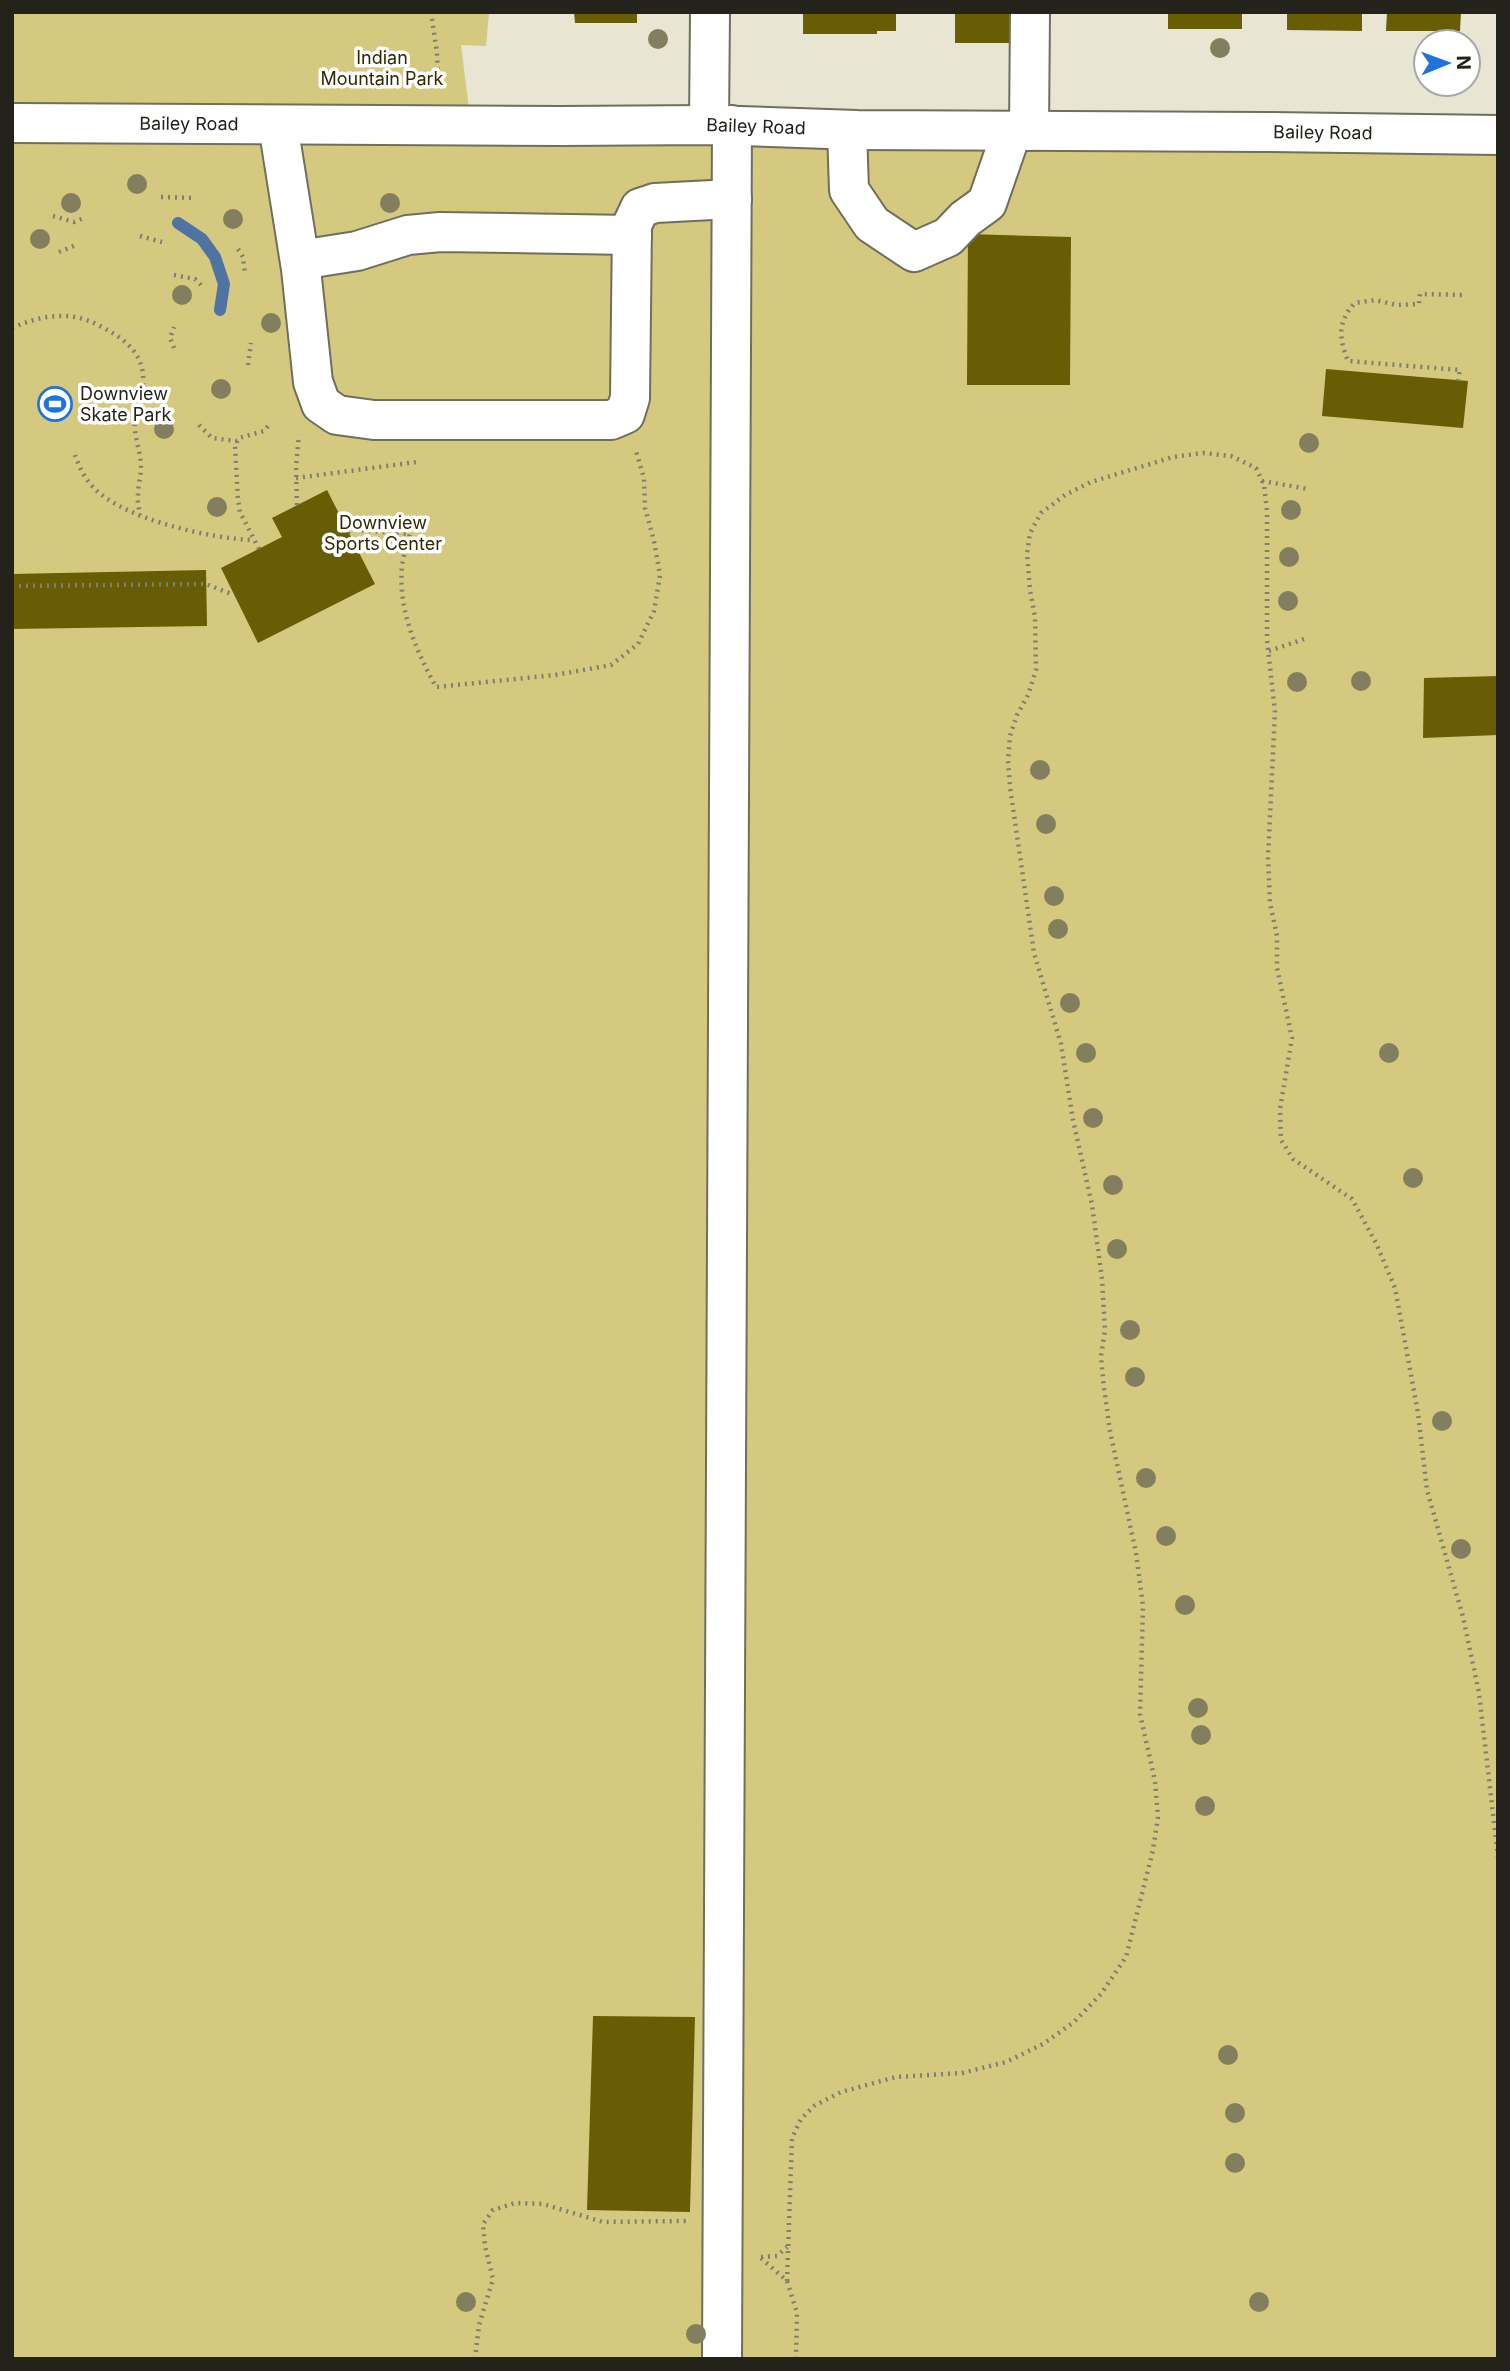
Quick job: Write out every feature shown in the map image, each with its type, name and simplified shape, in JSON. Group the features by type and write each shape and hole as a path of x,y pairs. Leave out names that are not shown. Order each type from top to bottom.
{"street":[{"path":"710,12 721,125 732,199 722,2359"},
{"path":"847,130 849,190 872,224 914,251 948,237 965,219 987,203 1020,131 1030,12"},
{"name":"Bailey Road","path":"12,123 721,125 847,130 1498,135"},
{"path":"278,125 300,260 313,382 321,404 337,415 374,420 611,420 625,414 630,398 632,225 640,208 655,203 732,199"},
{"path":"300,260 357,251 408,235 440,232 632,235"}],"path":[{"path":"431,12 439,77"},
{"path":"162,197 195,198"},
{"path":"53,216 74,222 84,218"},
{"path":"140,236 162,242"},
{"path":"59,251 76,245"},
{"path":"238,249 243,257 245,274"},
{"path":"174,275 195,279 201,285"},
{"path":"1458,381 1460,370 1348,361 1340,336 1341,323 1355,303 1375,300 1396,305 1419,304 1420,294 1465,295"},
{"path":"12,328 50,315 71,316 94,322 130,344 139,359 142,375 135,429 141,464 137,495 140,515"},
{"path":"174,327 170,338 174,348"},
{"path":"248,365 251,343"},
{"path":"298,505 296,478 299,436 305,422 321,404"},
{"path":"348,532 358,530 410,534 402,566 403,604 417,651 436,687 555,675 611,665 638,644 654,611 660,575 645,508 644,478 625,414"},
{"path":"199,425 212,438 237,441"},
{"path":"259,549 237,501 235,445 247,434 264,430 268,426"},
{"path":"796,2359 797,2313 787,2281 792,2137 801,2119 814,2106 841,2092 896,2077 962,2073 1006,2062 1043,2043 1074,2022 1101,1994 1126,1957 1141,1902 1158,1817 1155,1781 1140,1714 1143,1606 1136,1553 1110,1431 1104,1388 1101,1356 1105,1330 1102,1279 1092,1205 1073,1120 1061,1044 1034,953 1008,761 1010,736 1036,670 1035,617 1027,554 1030,533 1041,513 1065,495 1091,482 1173,457 1203,453 1231,456 1256,468 1262,481 1267,511 1269,651 1275,712 1268,857 1270,903 1277,936 1277,968 1292,1038 1280,1108 1281,1140 1293,1159 1352,1199 1376,1243 1395,1288 1418,1413 1427,1490 1463,1618 1479,1693 1498,1857"},
{"path":"75,454 81,470 93,488 117,506 153,521 233,540 254,540"},
{"path":"296,478 425,460"},
{"path":"1262,481 1308,489"},
{"path":"12,586 206,584 234,595"},
{"path":"1269,651 1307,638"},
{"path":"475,2359 479,2325 493,2279 483,2224 493,2210 515,2203 543,2204 603,2222 722,2237 760,2257 787,2281"},
{"path":"760,2257 777,2256 788,2246"}],"green space":[{"path":"12,12 489,12 486,46 461,45 471,125 1498,134 1498,2359 12,2359"}],"building":[{"path":"574,12 637,12 637,23 575,23"},
{"path":"803,12 896,12 896,31 877,31 877,34 803,34"},
{"path":"955,12 1018,12 1018,43 955,43"},
{"path":"1168,12 1242,12 1242,29 1168,29"},
{"path":"1287,12 1362,12 1362,31 1287,30"},
{"path":"1387,12 1461,12 1460,28 1386,31"},
{"path":"968,234 1071,237 1070,385 967,385"},
{"path":"1326,369 1468,381 1463,428 1322,416"},
{"path":"327,490 375,584 258,643 221,568 282,537 272,518"},
{"path":"206,570 207,626 12,629 12,574"},
{"path":"1498,676 1498,735 1423,738 1424,678"},
{"path":"593,2016 695,2017 690,2212 587,2210"}],"waterway":[{"path":"178,223 202,239 215,257 224,284 220,310"}],"place":[{"name":"Downview Skate Park","path":"55,404"}],"park label":[{"name":"Indian Mountain Park","path":"382,68"},
{"name":"Downview Sports Center","path":"383,533"}]}
